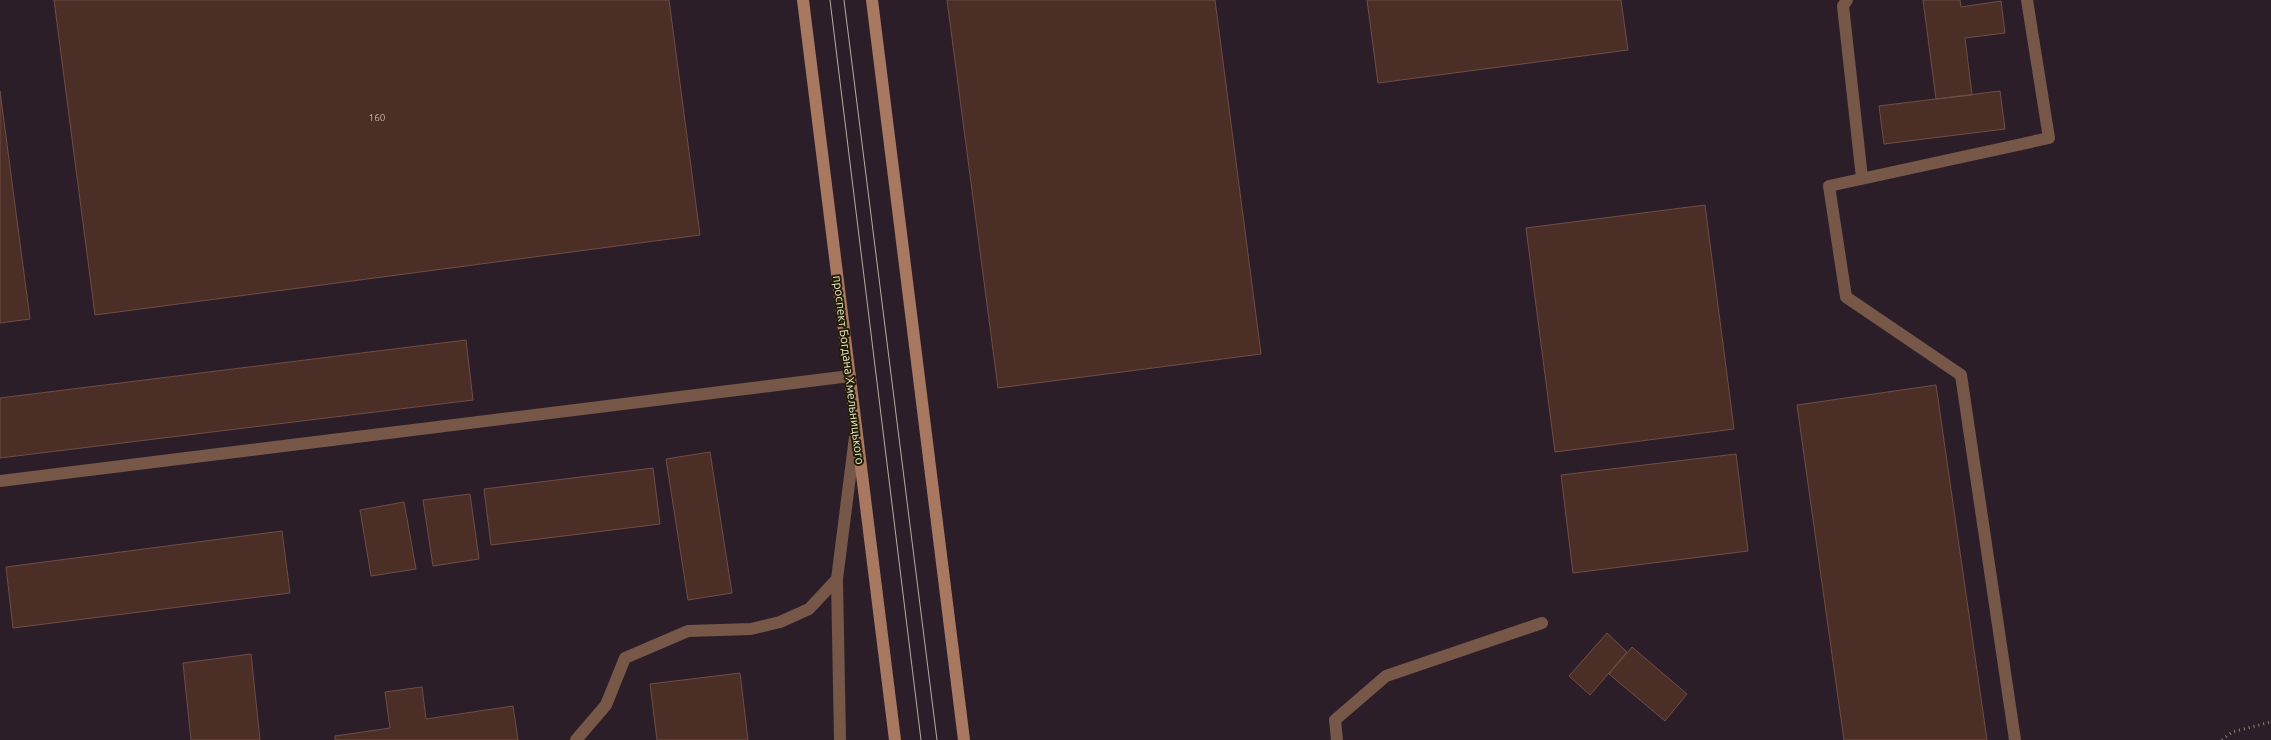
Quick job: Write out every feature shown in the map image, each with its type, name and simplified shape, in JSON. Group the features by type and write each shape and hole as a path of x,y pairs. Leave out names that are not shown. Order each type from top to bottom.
{"main road":[{"name":"проспект Богдана Хмельницького","path":"803,0 895,740"},
{"path":"872,0 964,740"}],"lane":[{"path":"1847,0 1843,6 1862,178"},
{"path":"2015,740 1961,375 1846,297 1828,186 2049,138 2027,0"},
{"path":"0,481 850,376"},
{"path":"840,740 837,579 856,430"},
{"path":"576,740 606,705 625,658 688,631 751,629 780,622 810,609 837,579"},
{"path":"1338,740 1335,720 1386,676 1542,623"}],"path":[{"path":"2222,740 2232,732 2271,722"}],"shaded area":[{"path":"0,0 2271,0 2271,740 0,740"}],"building":[{"path":"54,0 669,0 700,235 95,315"},
{"path":"947,0 1215,0 1261,354 998,388"},
{"path":"1367,0 1621,0 1628,50 1378,83"},
{"path":"1923,0 1960,0 1961,7 2001,1 2005,33 1965,38 1972,95 1936,99"},
{"path":"0,91 30,319 0,323"},
{"path":"2000,91 2005,129 1884,144 1879,106"},
{"path":"1705,205 1734,429 1555,452 1526,228"},
{"path":"466,340 473,400 0,458 0,398"},
{"path":"1936,385 1987,740 1844,740 1797,405"},
{"path":"710,452 732,593 688,600 666,459"},
{"path":"1736,454 1748,551 1573,573 1561,475"},
{"path":"653,468 660,524 491,545 484,489"},
{"path":"470,494 479,559 433,566 423,500"},
{"path":"404,502 416,569 371,576 360,510"},
{"path":"282,531 290,593 13,628 6,567"},
{"path":"1607,633 1627,652 1590,695 1569,676"},
{"path":"1632,647 1687,694 1665,721 1609,674"},
{"path":"251,654 260,740 191,740 183,663"},
{"path":"740,673 748,740 657,740 650,684"},
{"path":"422,687 426,719 513,706 518,740 335,740 335,736 390,728 385,692"}],"tram line":[{"path":"830,0 921,740"},
{"path":"844,0 937,740"}]}
